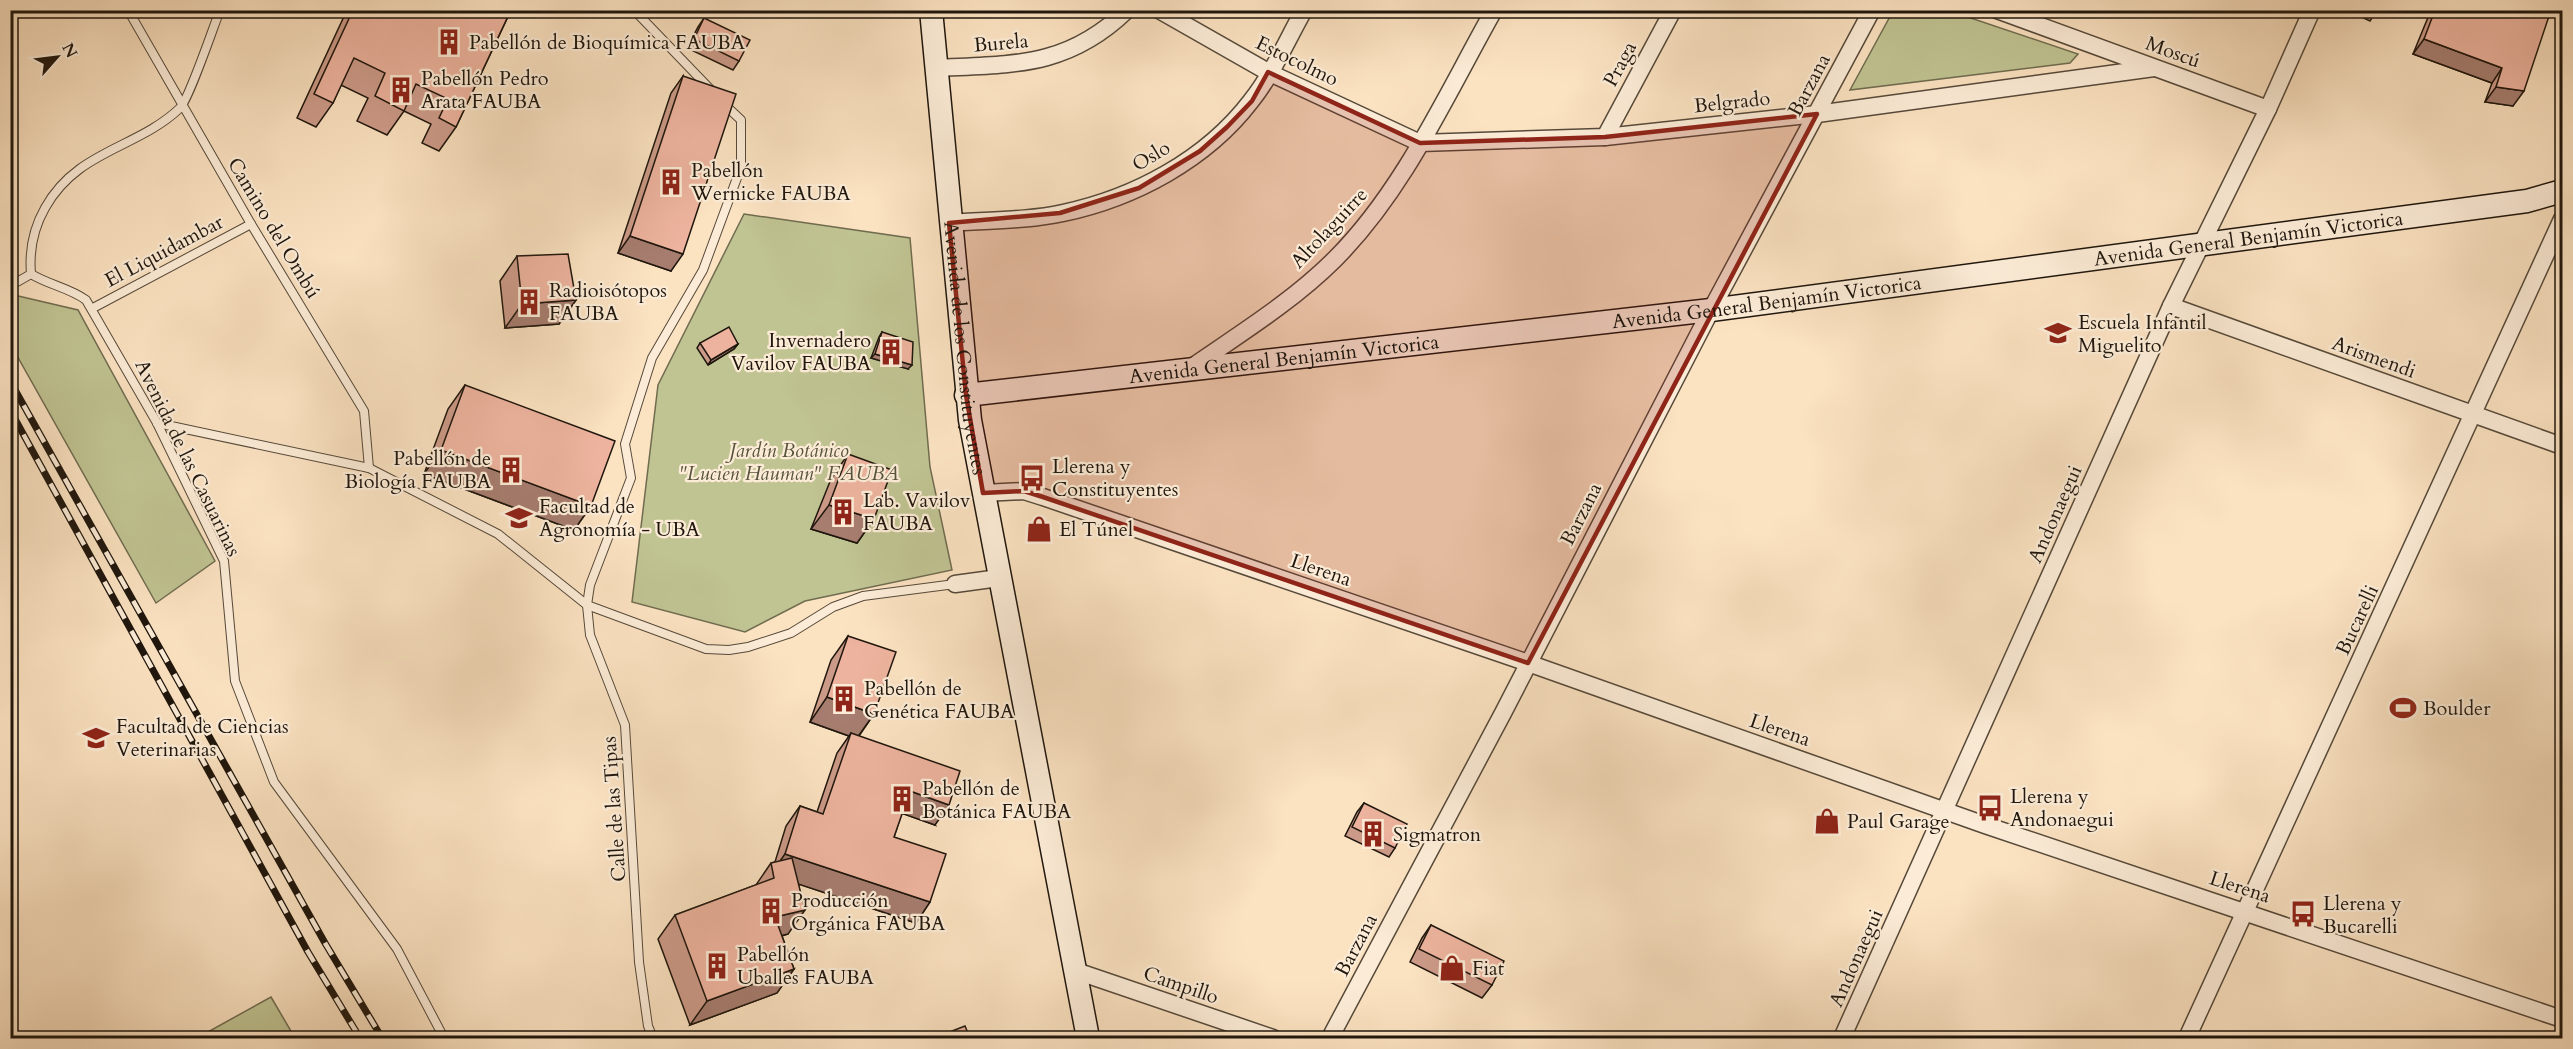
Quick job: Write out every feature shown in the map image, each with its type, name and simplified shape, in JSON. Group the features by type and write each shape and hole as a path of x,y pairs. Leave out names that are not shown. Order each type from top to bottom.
{"street":[{"name":"Avenida de los Constituyentes","path":"931,10 966,395 1088,1038"},
{"name":"Burela","path":"936,68 1031,63 1058,55 1095,35 1127,10"},
{"name":"Estocolmo","path":"1159,10 1269,72 1419,143"},
{"name":"Oslo","path":"949,223 1060,213 1103,203 1139,188 1200,151 1252,101 1304,10"},
{"name":"Altolaguirre","path":"1185,371 1301,289 1334,260 1385,201 1494,10"},
{"name":"Praga","path":"1605,137 1673,10"},
{"name":"Barzana","path":"1330,1038 1711,310 1872,10"},
{"name":"Moscú","path":"1996,10 2268,109"},
{"name":"Andonaegui","path":"1842,1038 2171,306 2268,109 2312,10"},
{"name":"Belgrado","path":"1419,143 1605,137 1817,114 2154,68"},
{"name":"Avenida General Benjamín Victorica","path":"966,395 1711,310 2202,242 2527,201 2562,191"},
{"name":"Bucarelli","path":"2187,1038 2562,219"},
{"name":"Arismendi","path":"2171,306 2562,446"},
{"name":"Llerena","path":"983,493 1024,491 1043,497 1528,663 1945,810 2562,1019"},
{"path":"956,584 999,578"},
{"name":"Campillo","path":"1076,971 1273,1038"}],"lane":[{"name":"Camino del Ombú","path":"128,10 251,224 364,411 369,468"},
{"path":"10,286 32,274 30,249 38,221 56,188 80,168 168,118 182,106 220,10"},
{"name":"Calle de las Tipas","path":"634,10 741,120 741,167 703,270 652,358 625,444 631,478 590,585 587,605 590,634 625,725 639,962 648,1026 653,1038"},
{"name":"El Liquidambar","path":"93,308 251,224"},
{"name":"Avenida de las Casuarinas","path":"32,274 46,284 78,294 93,308 157,423 224,561 235,681 274,782 396,949 444,1038"},
{"path":"157,423 369,468 498,534 587,605 706,649 729,650 791,633 833,607 863,596 956,584"}],"highlighted area":[{"path":"1268,72 1420,143 1605,137 1817,114 1528,663 1024,491 983,493 966,395 949,223 1060,213 1139,188 1200,151 1227,127 1252,101"}],"green space":[{"path":"1893,11 1950,11 2078,54 2070,63 1850,90"},
{"name":"Jardín Botánico \"Lucien Hauman\" FAUBA","path":"744,214 910,238 930,467 952,570 805,601 745,632 632,602 658,385"},
{"path":"14,295 78,310 215,561 156,603 11,345 11,297"},
{"path":"271,997 295,1038 197,1038"}],"building":[{"path":"353,10 511,10 456,127 439,118 448,99 416,84 404,111 375,96 385,73 354,58 333,103 314,94"},
{"path":"2435,10 2551,10 2524,91 2496,87 2502,68 2424,39"},
{"path":"704,18 750,40 739,61 694,39"},
{"name":"Pabellón Wernicke FAUBA","path":"683,76 736,94 683,254 630,236"},
{"path":"568,254 576,300 522,304 517,256"},
{"path":"729,327 738,344 711,360 700,343"},
{"name":"Invernadero Vavilov FAUBA","path":"882,332 913,342 912,365 875,354"},
{"path":"465,385 615,441 591,506 441,450"},
{"path":"848,454 892,470 874,519 829,505"},
{"path":"848,636 896,652 874,714 827,697"},
{"path":"851,733 960,771 949,805 910,791 894,837 946,854 930,902 785,854 800,806 823,814"},
{"path":"1364,803 1407,824 1395,848 1352,827"},
{"path":"792,858 805,910 775,917 794,969 707,1001 675,915 774,878 771,863"},
{"path":"1431,925 1504,961 1492,985 1419,949"},
{"path":"965,1026 970,1038 934,1038"}],"railway":[{"path":"10,381 325,943 382,1038"},
{"path":"10,410 308,952 360,1038"}],"place":[{"name":"Pabellón de Bioquímica FAUBA","path":"449,42"},
{"name":"Pabellón Pedro Arata FAUBA","path":"401,90"},
{"name":"Pabellón Wernicke FAUBA","path":"671,182"},
{"name":"Radioisótopos FAUBA","path":"529,302"},
{"name":"Escuela Infantil Miguelito","path":"2058,333"},
{"name":"Invernadero Vavilov FAUBA","path":"891,352"},
{"name":"Pabellón de Biología FAUBA","path":"511,470"},
{"name":"Llerena y Constituyentes","path":"1032,478"},
{"name":"Lab. Vavilov FAUBA","path":"843,512"},
{"name":"Facultad de Agronomía - UBA","path":"519,518"},
{"name":"El Túnel","path":"1039,529"},
{"name":"Pabellón de Genética FAUBA","path":"844,699"},
{"name":"Boulder","path":"2403,708"},
{"name":"Facultad de Ciencias Veterinarias","path":"96,738"},
{"name":"Pabellón de Botánica FAUBA","path":"902,799"},
{"name":"Llerena y Andonaegui","path":"1990,808"},
{"name":"Paul Garage","path":"1827,821"},
{"name":"Sigmatron","path":"1373,834"},
{"name":"Producción Orgánica FAUBA","path":"771,911"},
{"name":"Llerena y Bucarelli","path":"2303,914"},
{"name":"Pabellón Uballes FAUBA","path":"717,966"},
{"name":"Fiat","path":"1452,968"}]}
